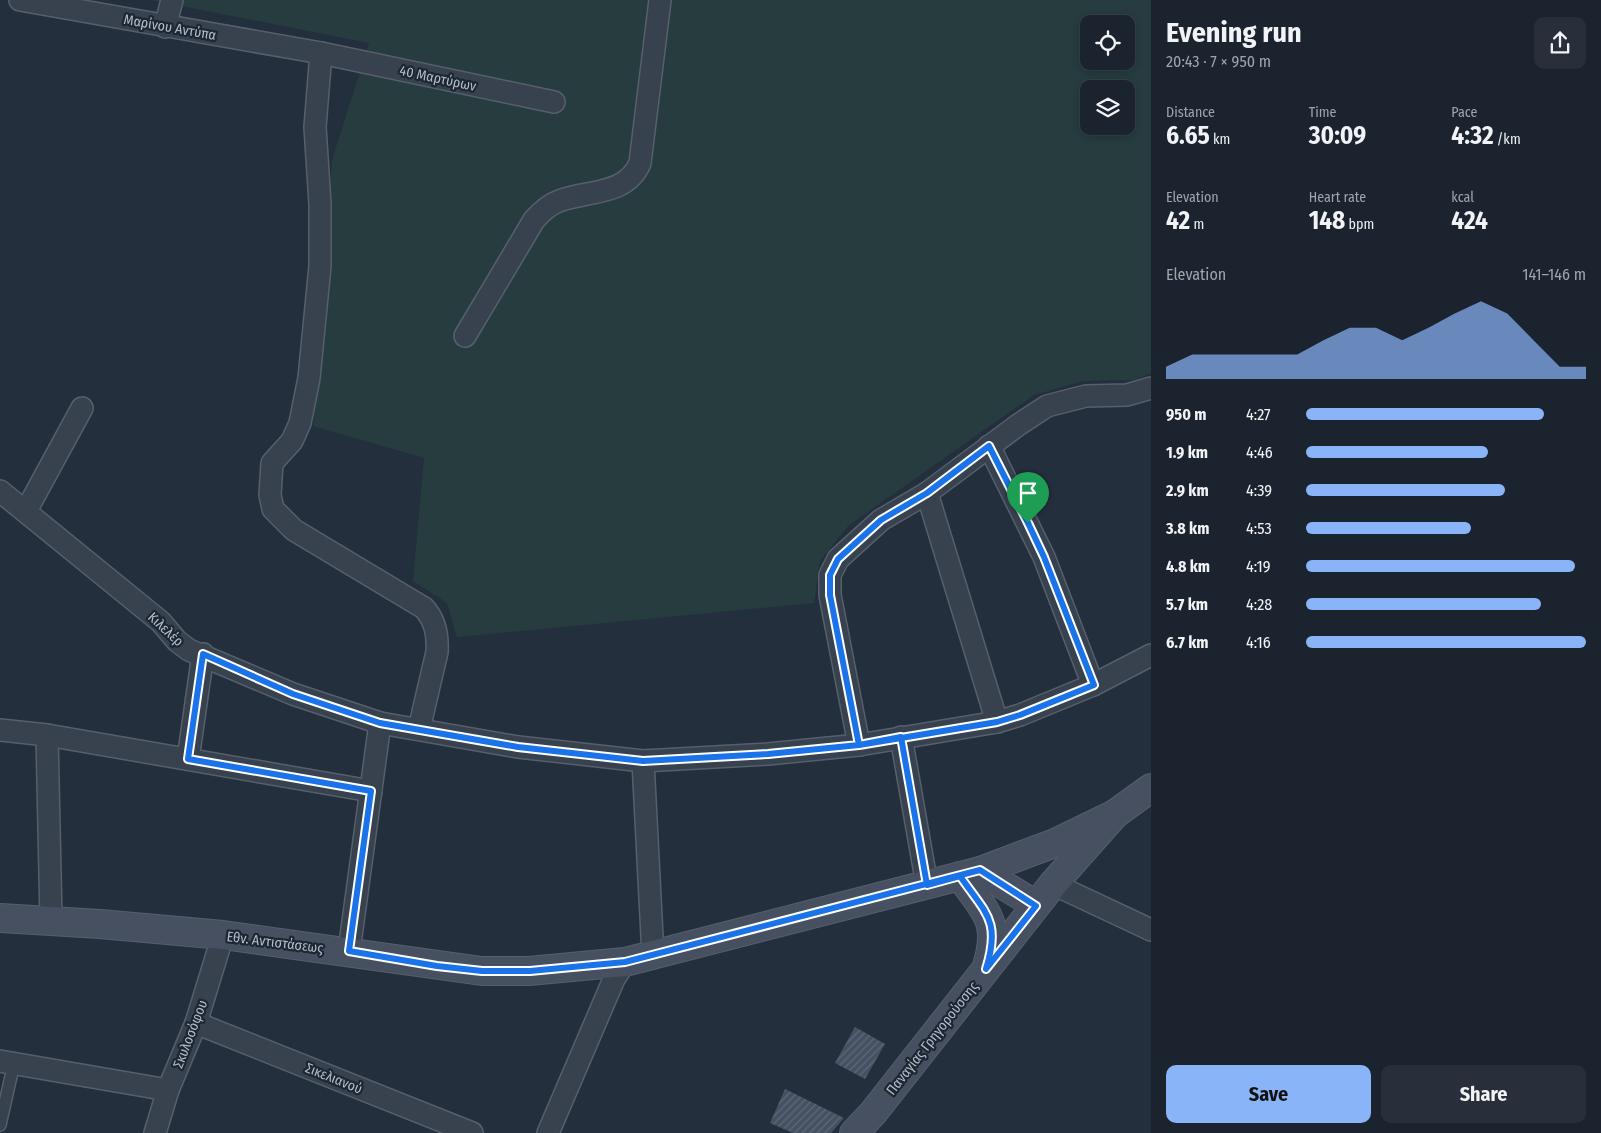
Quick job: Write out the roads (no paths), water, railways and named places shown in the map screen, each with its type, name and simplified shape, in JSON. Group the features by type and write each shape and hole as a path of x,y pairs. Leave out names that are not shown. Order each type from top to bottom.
{"street":[{"name":"Μαρίνου Αντύπα","path":"20,0 321,53"},
{"path":"165,26 172,0"},
{"path":"465,336 534,220 546,208 559,201 621,185 635,176 640,163 660,0"},
{"path":"321,53 315,127 320,204 320,266 308,378 300,423 292,441 272,463 270,495 273,509 294,530 424,608 430,615 438,640 437,652 419,729"},
{"name":"40 Μαρτύρων","path":"321,53 554,102"},
{"path":"859,745 830,595 830,575 838,559 881,520 927,493 989,446 1047,406 1086,396 1127,395 1151,388"},
{"path":"26,510 82,408"},
{"path":"989,446 1044,557 1094,685"},
{"name":"Κιλελέρ","path":"0,491 26,510 161,622 178,642 189,650 203,654 293,694 380,723 518,747 643,761 768,754 859,745 997,722 1020,715 1094,685 1151,654"},
{"path":"927,493 997,722"},
{"path":"188,759 203,654"},
{"path":"349,951 380,723"},
{"path":"0,730 47,735 371,791"},
{"path":"47,735 51,920"},
{"path":"901,737 927,885"},
{"path":"643,761 653,956"},
{"name":"Παναγίας Γρηγορούσσης","path":"854,1133 873,1113 1053,884 1115,814 1151,788"},
{"name":"Εθν. Αντιστάσεως","path":"0,918 51,920 223,935 349,951 437,966 482,971 530,971 625,962 653,956 927,885 970,873 1055,843 1115,814"},
{"path":"970,873 1036,906"},
{"path":"970,873 990,919 994,944 986,969"},
{"path":"1053,884 1151,930"},
{"name":"Σκυλοσόφου","path":"155,1133 168,1090 196,1023 223,935"},
{"path":"548,1133 614,979 625,962"},
{"name":"Σικελιανού","path":"196,1023 472,1133"},
{"path":"7,1062 168,1090"}],"lane":[{"path":"0,1124 7,1062"}]}
